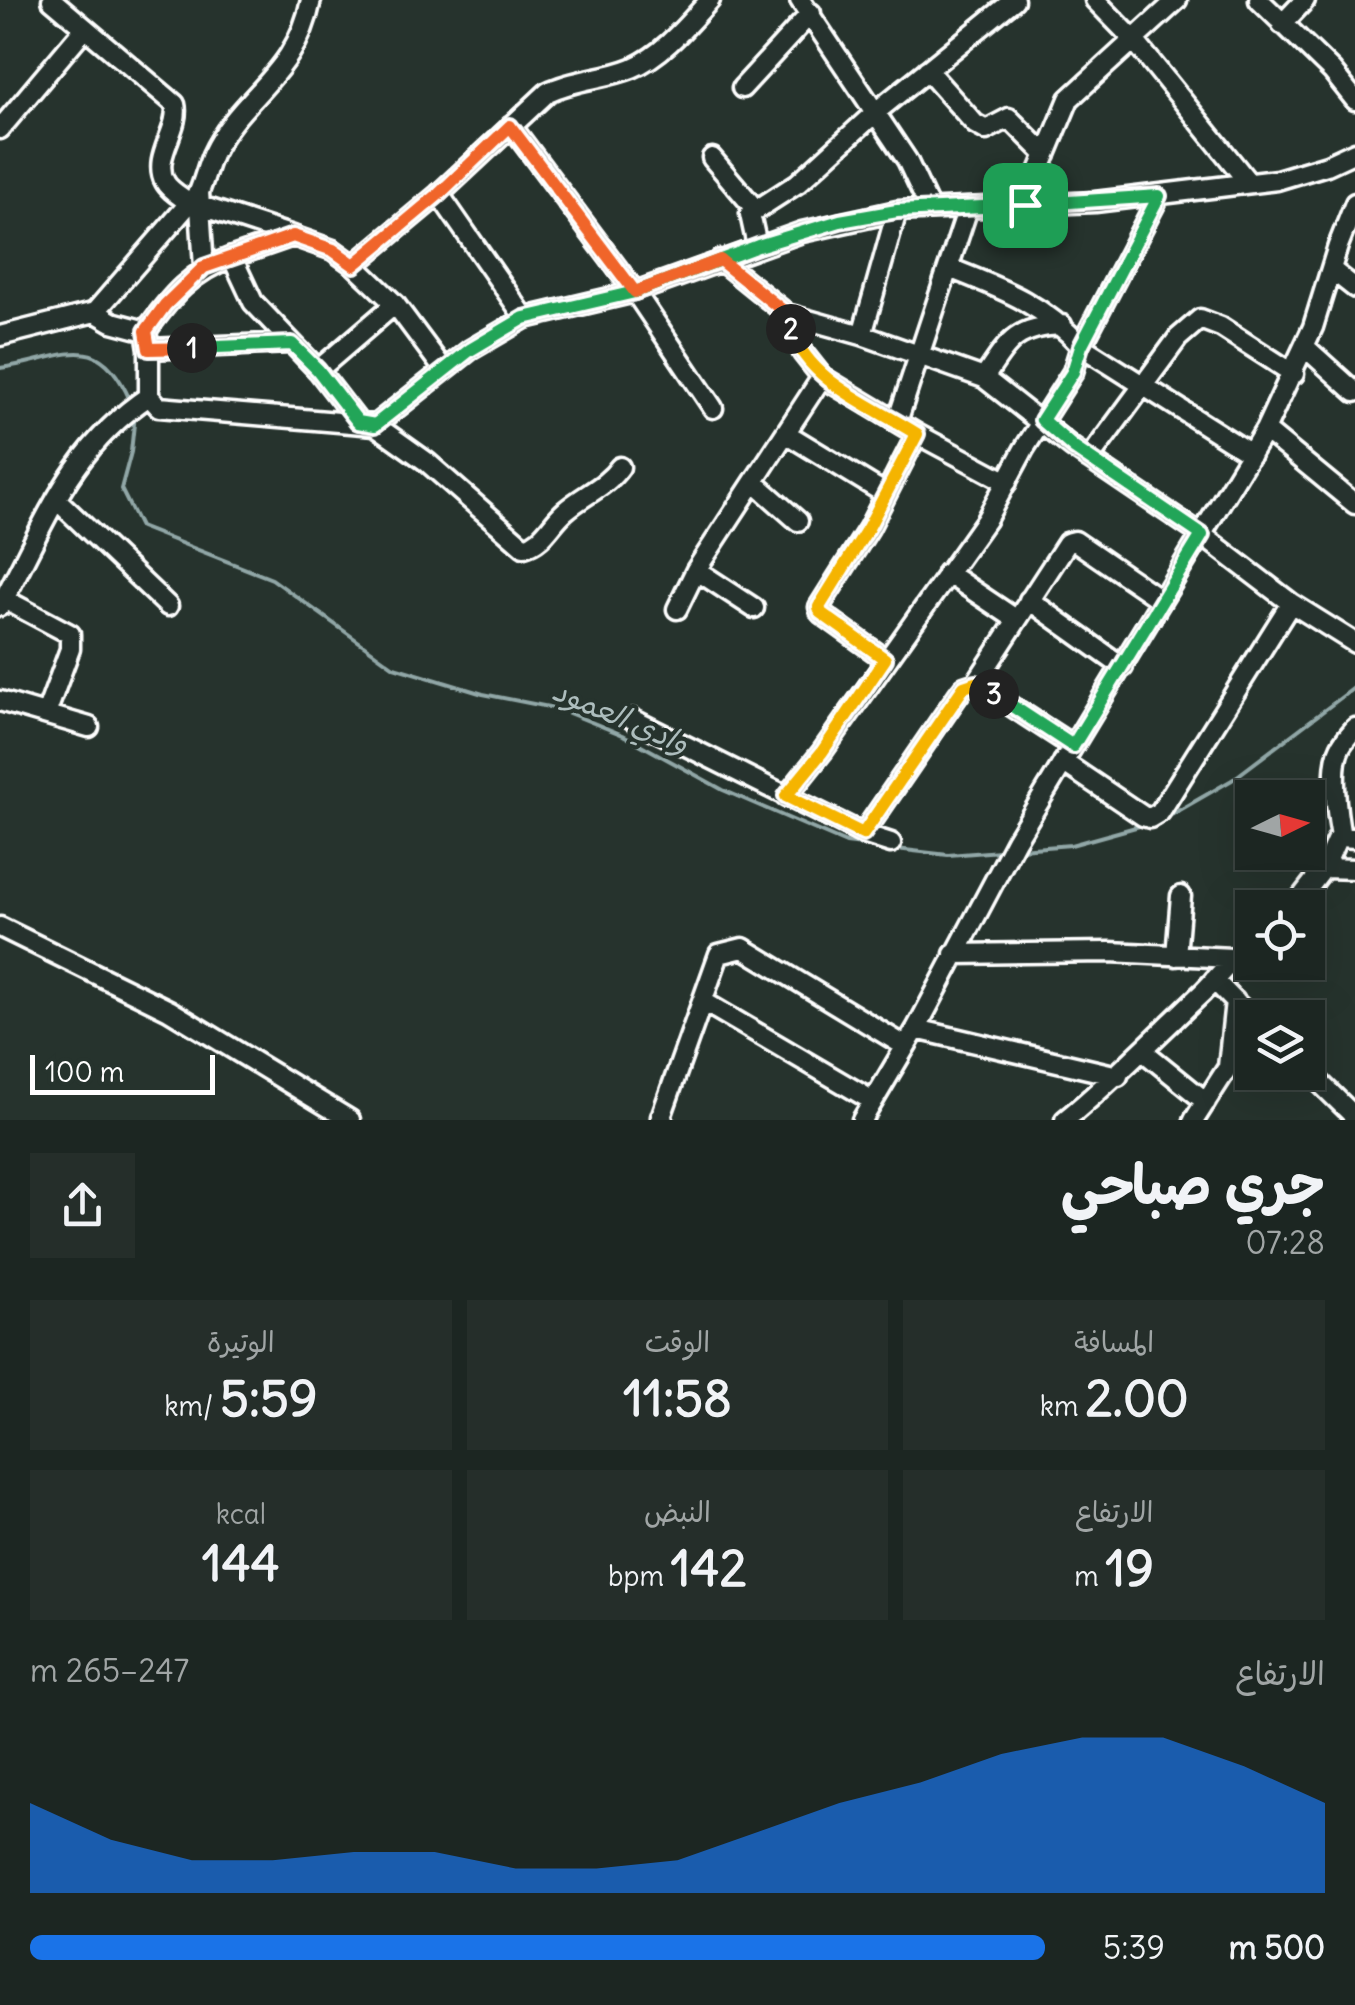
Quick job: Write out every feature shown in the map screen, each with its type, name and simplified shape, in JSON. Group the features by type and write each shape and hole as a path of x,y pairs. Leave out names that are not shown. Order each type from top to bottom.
{"street":[{"path":"52,0 174,104 178,118 162,157 165,183 196,200 333,250 395,304 444,370"},
{"path":"0,336 95,312 196,200 213,153 239,116 280,71 302,35 311,0"},
{"path":"354,265 439,194 548,92 644,62 710,0"},
{"path":"758,246 749,216 798,183 877,111 1014,0"},
{"path":"1095,0 1133,39 1248,182"},
{"path":"1025,205 1068,99 1177,0"},
{"path":"1260,0 1354,93"},
{"path":"1282,24 1305,0"},
{"path":"742,88 806,6 908,160 930,208"},
{"path":"0,130 85,28"},
{"path":"927,70 975,124 986,130 1008,118 1046,155"},
{"path":"510,126 635,292 712,408"},
{"path":"136,404 366,423 486,339 524,318 635,292 758,246 840,221 930,208 1159,196 1277,180 1355,152"},
{"path":"712,158 756,210"},
{"path":"439,194 524,318"},
{"path":"786,796 822,752 986,520 1073,372 1081,346 1159,196"},
{"path":"196,200 204,267"},
{"path":"862,1120 916,1029 1016,840 1252,454 1305,348 1355,202"},
{"path":"897,422 968,208"},
{"path":"862,334 897,211"},
{"path":"46,714 70,649 70,634 2,603 77,462 136,404 147,340 165,305 204,267 293,236"},
{"path":"232,257 253,302 366,423 427,462 524,548 541,540 562,513 613,477 620,466"},
{"path":"720,260 787,314 862,334 984,378 1089,459 1202,535 1291,603 1355,643"},
{"path":"949,268 1015,294 1062,325 1081,346 1252,454"},
{"path":"1332,270 1355,288"},
{"path":"318,370 395,304"},
{"path":"95,312 147,340 292,344"},
{"path":"787,314 802,353 822,377 1007,482"},
{"path":"1089,459 1178,338 1200,319 1221,327 1294,374"},
{"path":"984,378 1019,333 1038,326 1062,325"},
{"path":"1305,348 1355,392"},
{"path":"677,609 696,570 822,377"},
{"path":"1264,430 1355,504"},
{"path":"787,434 884,494"},
{"path":"885,659 821,613 819,607 868,528 917,434"},
{"path":"755,482 798,522"},
{"path":"56,499 168,606"},
{"path":"863,834 958,695 964,687 976,683 1067,543 1075,540 1160,600"},
{"path":"696,570 754,608"},
{"path":"947,573 1017,620"},
{"path":"1029,600 1123,667"},
{"path":"976,683 1142,816 1154,816 1195,760 1291,603"},
{"path":"0,701 89,727"},
{"path":"632,719 863,834 891,843"},
{"path":"1325,866 1336,841 1348,838 1336,807 1338,756 1340,746 1355,728"},
{"path":"1325,868 1355,870"},
{"path":"1307,890 1322,870"},
{"path":"1176,956 1180,896"},
{"path":"0,927 169,1010 350,1120"},
{"path":"663,1120 719,954 742,948 905,1046"},
{"path":"954,954 1110,952 1232,958"},
{"path":"1065,1120 1118,1076 1235,956"},
{"path":"1214,980 1235,1001"},
{"path":"704,1002 873,1101"},
{"path":"1194,1120 1228,1066 1235,1010"},
{"path":"916,1029 1118,1076"},
{"path":"1143,1051 1206,1102"},
{"path":"1325,1088 1355,1117"}],"waterway":[{"name":"وادي العمود","path":"0,368 60,355 91,355 105,362 130,400"},
{"name":"وادي العمود","path":"135,414 131,452 121,489 140,527 272,579 394,667 483,694 559,709 623,735 723,790 846,843 871,846"},
{"name":"وادي العمود","path":"1166,818 1232,780 1355,687"},
{"name":"وادي العمود","path":"1020,849 1071,845 1143,825"},
{"name":"وادي العمود","path":"896,849 948,855 1001,851"}],"route":[{"path":"1025,205 930,208 840,221 758,246 697,268 635,292 603,302 524,318 470,350 375,425 358,422 318,370 292,344 149,349 146,331 165,305 204,267 293,236 333,250 354,265 439,194 510,126 635,292 720,260 787,314 802,353 822,377 917,434 868,528 819,607 821,613 885,659 822,752 786,796 863,834 969,684 976,683 1073,746 1202,535 1074,448 1042,420 1073,372 1081,346 1159,196 1025,205"}]}
